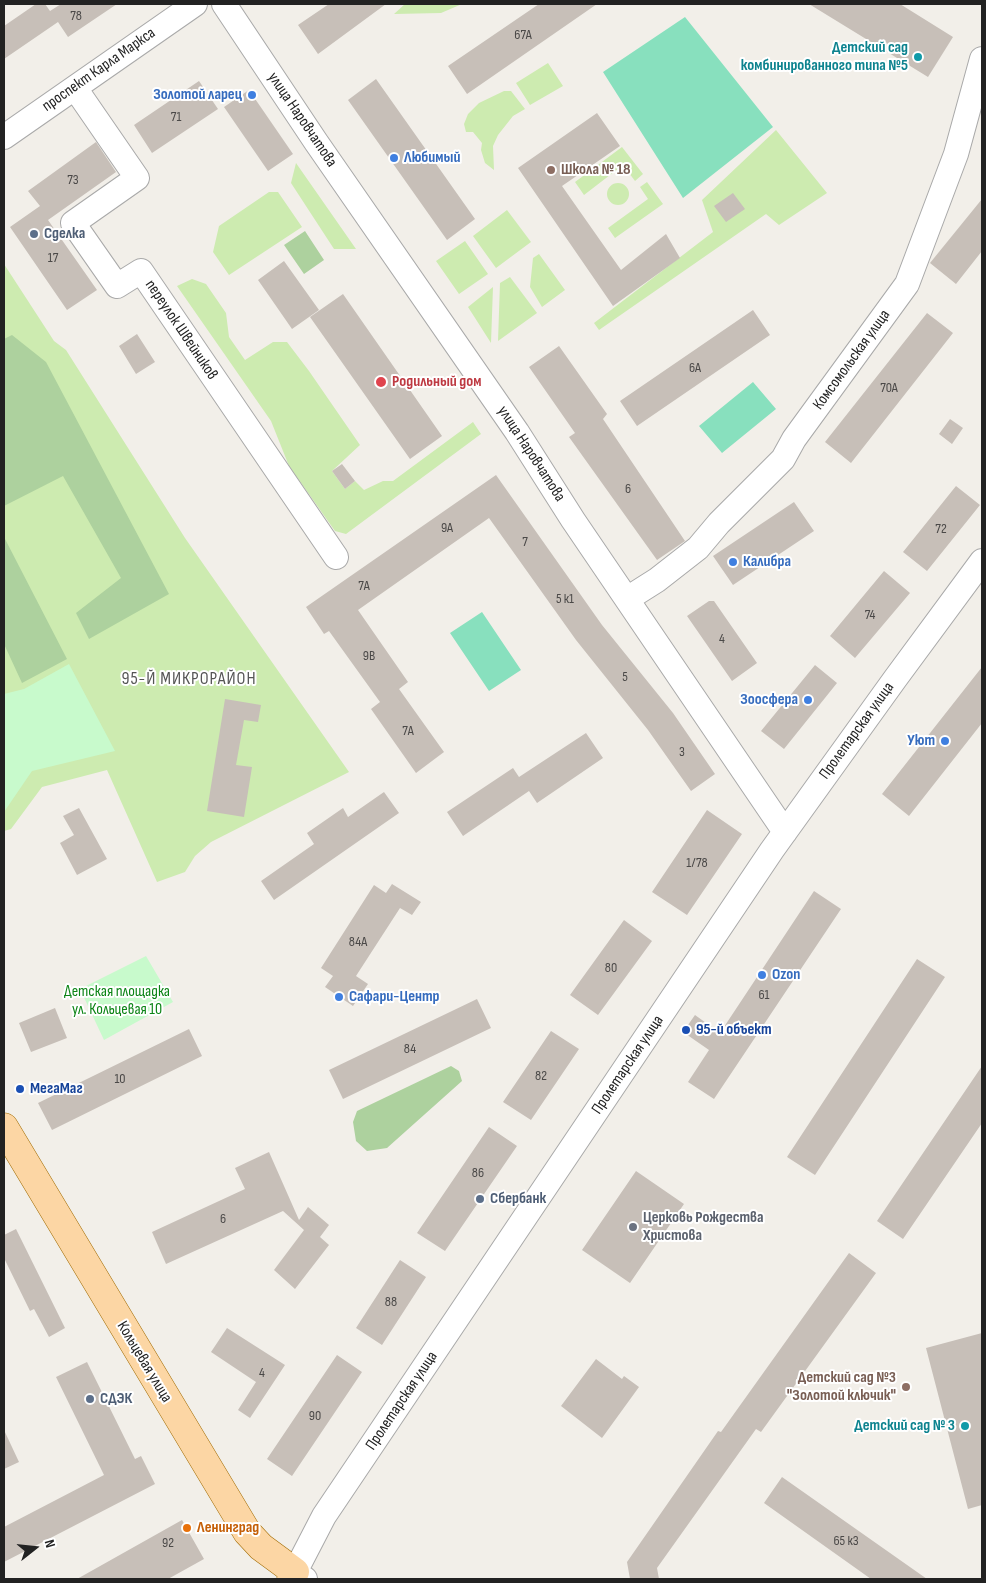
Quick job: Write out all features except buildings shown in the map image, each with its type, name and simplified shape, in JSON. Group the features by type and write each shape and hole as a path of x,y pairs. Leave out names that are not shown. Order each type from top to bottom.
{"main road":[{"name":"Кольцевая улица","path":"4,1127 247,1532 261,1547 297,1577"}],"street":[{"name":"проспект Карла Маркса","path":"4,137 195,4"},
{"name":"улица Наровчатова","path":"224,4 316,142 517,432 573,520 785,832"},
{"name":"Комсомольская улица","path":"627,599 657,580 698,548 719,523 783,459 794,439 907,284 956,154 982,59"},
{"name":"переулок Швейников","path":"75,88 137,178 73,223 117,286 141,272 336,558"},
{"name":"Пролетарская улица","path":"297,1577 324,1516 785,832 982,561"}],"green space":[{"path":"405,4 462,4 441,13 394,14"},
{"path":"685,17 773,127 683,198 603,72"},
{"path":"548,63 563,86 530,105 516,83"},
{"path":"504,91 511,91 525,109 513,116 498,135 493,146 494,170 485,163 481,150 482,143 473,132 466,132 464,124 468,114 479,103"},
{"path":"776,130 827,193 779,225 766,214 599,330 594,323 713,232 702,200"},
{"path":"622,147 643,174 635,181 623,165 584,195 575,182"},
{"path":"296,163 356,249 334,249 291,183"},
{"path":"647,182 663,204 615,238 608,228 648,199 640,187"},
{"path":"618,183 626,186 629,194 626,202 618,205 610,202 607,194 610,186"},
{"path":"269,192 278,192 302,227 229,275 213,252 219,226"},
{"path":"507,210 531,242 496,268 473,236"},
{"path":"305,231 324,260 304,274 284,245"},
{"path":"465,241 488,274 459,294 436,261"},
{"path":"539,254 565,290 542,307 530,287 533,258"},
{"path":"4,264 54,341 66,350 185,538 349,772 211,842 195,856 185,872 157,882 107,770 42,787 11,829 4,831"},
{"path":"510,277 537,313 498,341 500,283"},
{"path":"192,279 206,284 226,313 229,337 245,360 273,342 287,342 309,371 360,445 332,471 345,489 355,481 364,490 383,481 393,481 473,422 481,434 346,534 335,531 289,466 271,421 177,286"},
{"path":"493,287 491,343 468,307"},
{"path":"12,335 46,362 169,594 89,639 76,613 121,578 63,476 4,506 4,339"},
{"path":"753,382 776,409 722,453 699,426"},
{"path":"4,537 67,659 22,683 4,644"},
{"path":"482,612 521,670 489,691 450,633"},
{"path":"69,664 115,751 32,771 4,812 4,694 24,689"},
{"name":"Детская площадка ул. Кольцевая 10","path":"146,956 173,1002 104,1040 80,989"},
{"path":"451,1066 459,1071 462,1081 387,1148 367,1151 356,1141 353,1122 357,1111"}],"place":[{"name":"Детский сад комбинированного типа №5","path":"918,57"},
{"name":"Золотой ларец","path":"252,95"},
{"name":"Любимый","path":"394,158"},
{"name":"Школа № 18","path":"551,170"},
{"name":"Сделка","path":"34,234"},
{"name":"Родильный дом","path":"381,382"},
{"name":"Калибра","path":"733,562"},
{"name":"Зоосфера","path":"808,700"},
{"name":"Уют","path":"945,741"},
{"name":"Ozon","path":"762,975"},
{"name":"Сафари-Центр","path":"339,997"},
{"name":"95-й объект","path":"686,1030"},
{"name":"МегаМаг","path":"20,1089"},
{"name":"Сбербанк","path":"480,1199"},
{"name":"Церковь Рождества Христова","path":"633,1227"},
{"name":"Детский сад №3 \"Золотой ключик\"","path":"906,1387"},
{"name":"СДЭК","path":"90,1399"},
{"name":"Детский сад № 3","path":"965,1426"},
{"name":"Ленинград","path":"187,1528"}],"district":[{"name":"95-Й МИКРОРАЙОН","path":"189,679"}]}
